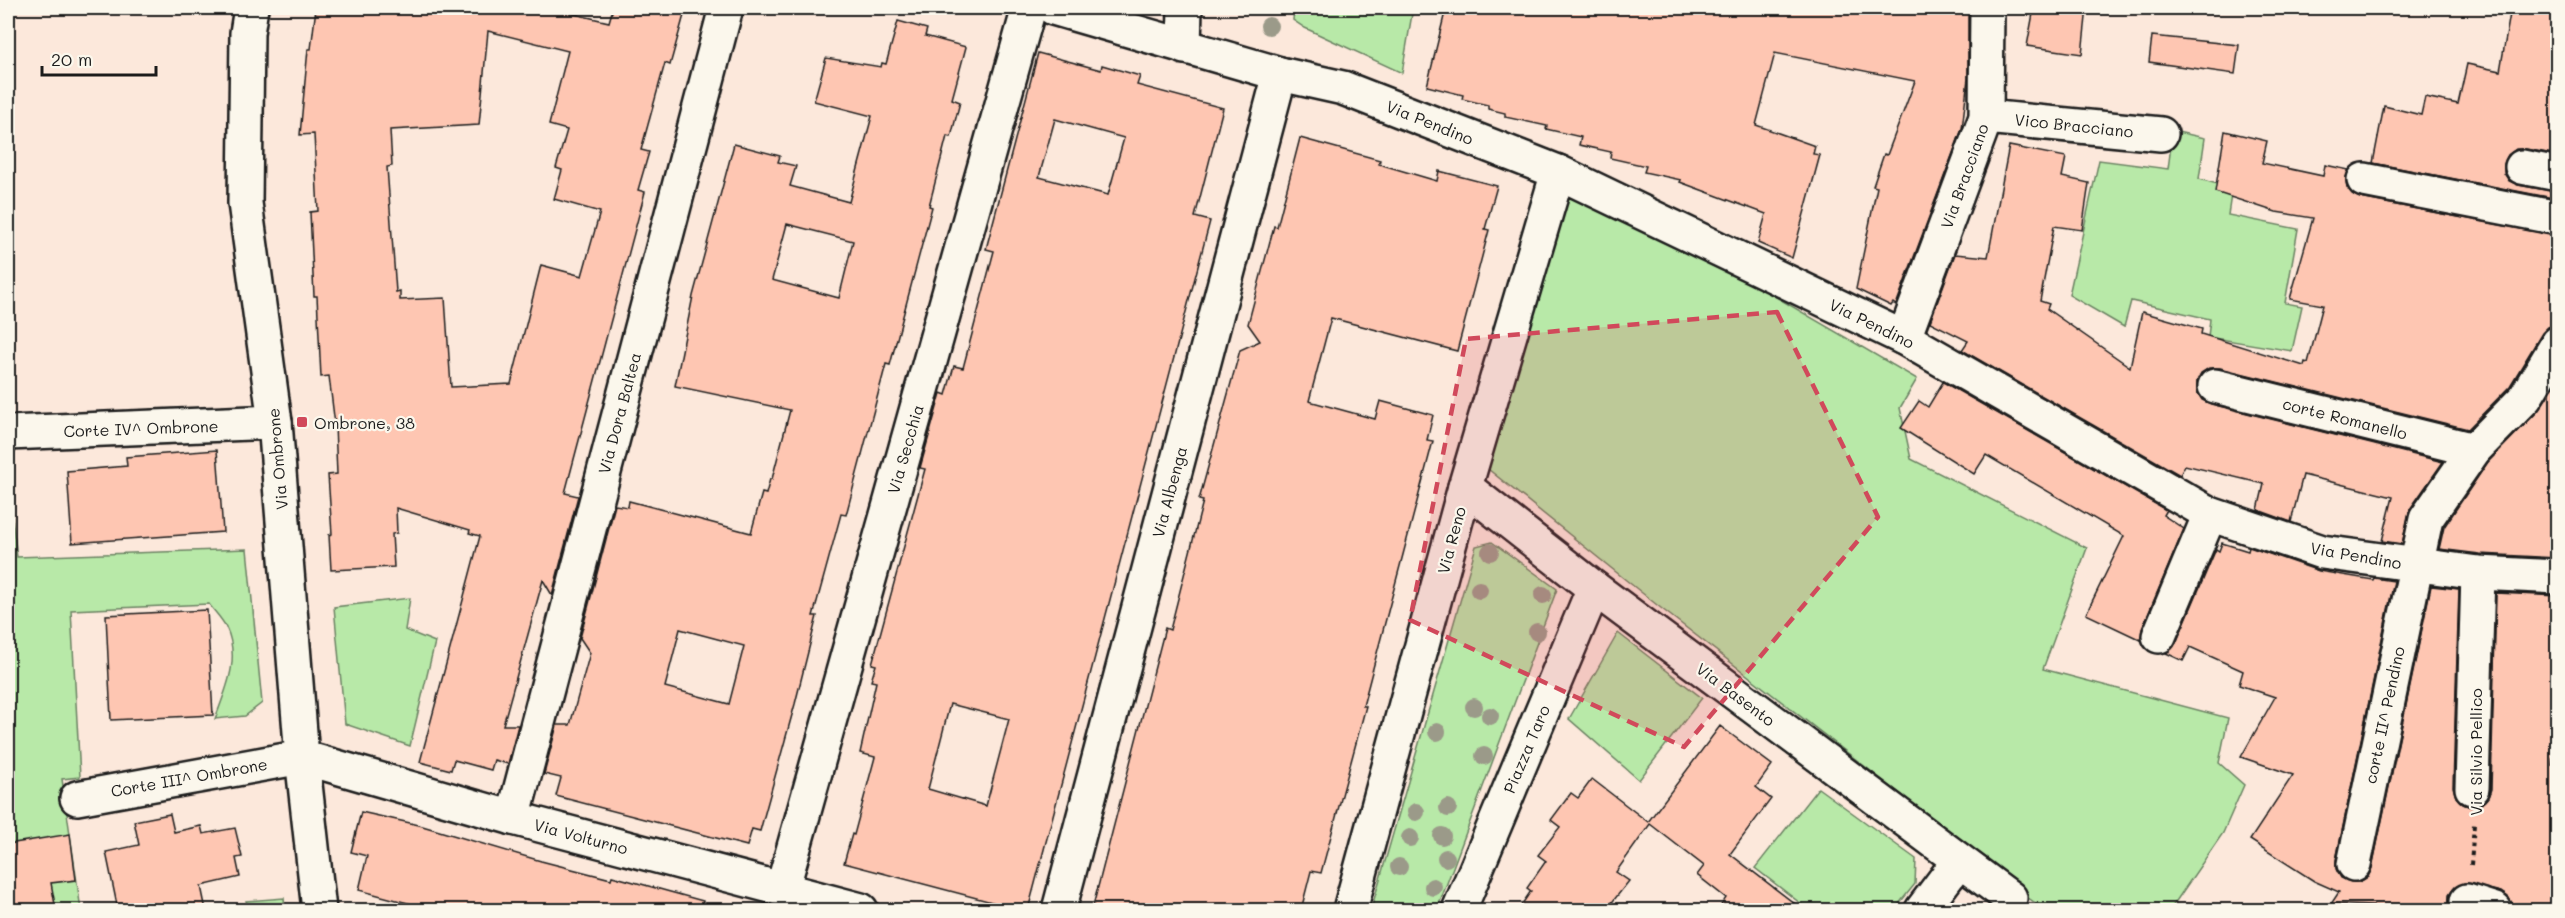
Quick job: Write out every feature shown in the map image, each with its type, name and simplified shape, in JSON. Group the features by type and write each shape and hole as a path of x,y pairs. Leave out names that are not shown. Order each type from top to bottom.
{"street":[{"name":"Via Ombrone","path":"251,8 247,33 245,203 275,422 302,757 319,910"},
{"name":"Via Dora Baltea","path":"513,818 726,8"},
{"name":"Via Secchia","path":"782,890 1029,8"},
{"name":"Via Pendino","path":"1053,8 1280,74 1343,88 1558,172 1904,338 2210,514 2322,552 2478,573 2558,577"},
{"path":"1184,47 1185,8"},
{"name":"Via Bracciano","path":"1904,338 1986,117 1987,8"},
{"name":"Via Albenga","path":"1059,910 1280,74"},
{"name":"Vico Bracciano","path":"1986,117 2162,134"},
{"path":"2522,167 2558,174"},
{"name":"Via Reno","path":"1350,910 1465,487 1558,172"},
{"path":"2364,180 2558,218"},
{"name":"corte II^ Pendino","path":"2354,864 2426,519 2474,450 2525,398 2558,343"},
{"name":"corte Romanello","path":"2215,386 2474,450"},
{"name":"Corte IV^ Ombrone","path":"8,433 275,422"},
{"name":"Via Basento","path":"1465,487 1594,588 2010,898"},
{"path":"2160,636 2210,514"},
{"name":"Via Silvio Pellico","path":"2472,788 2478,573"},
{"name":"Piazza Taro","path":"1459,910 1594,588"},
{"name":"Via Volturno","path":"302,757 513,818 861,910"},
{"name":"Corte III^ Ombrone","path":"77,798 302,757"},
{"path":"1922,910 1959,861"}],"path":[{"name":"Via Silvio Pellico","path":"2472,788 2481,906"}],"highlighted area":[{"path":"1777,312 1878,517 1684,747 1410,620 1466,339"}],"green space":[{"path":"1294,8 1413,8 1402,73 1305,28 1293,20"},
{"path":"2173,131 2205,138 2199,179 2232,188 2228,215 2298,229 2285,303 2302,306 2292,351 2208,337 2210,319 2131,301 2124,327 2069,295 2099,160 2168,169"},
{"path":"1567,188 1738,275 1917,379 1900,408 1911,459 2087,548 2043,669 2228,718 2219,763 2244,785 2223,833 2170,910 2045,910 2006,882 2002,873 1657,605 1488,469"},
{"path":"8,485 17,557 247,549 262,703 245,716 215,719 230,674 232,651 226,627 209,604 71,610 80,777 62,779 81,910 8,910"},
{"path":"1492,542 1557,589 1437,910 1371,910 1476,546"},
{"path":"410,598 405,630 435,642 410,746 345,724 334,607"},
{"path":"1618,633 1702,698 1639,780 1569,719"},
{"path":"1818,788 1916,859 1915,884 1894,910 1809,910 1755,868"},
{"path":"284,898 285,910 249,910 246,901"}],"building":[{"path":"316,8 561,8 561,11 609,22 613,8 686,8 670,65 665,63 641,150 649,152 638,190 645,192 565,493 578,496 552,595 543,580 503,725 518,725 508,764 494,760 491,770 454,760 451,770 420,762 480,536 469,533 470,530 396,508 397,533 392,534 394,567 331,570 329,535 332,534 328,475 337,474 335,425 329,376 321,377 317,296 314,296 310,212 318,211 314,134 300,135 308,49 311,49","holes":["488,31 568,51 549,125 567,130 556,168 562,170 554,199 600,212 582,276 541,265 511,384 451,387 445,298 400,300 400,291 396,292 387,167 392,166 390,130 479,125"]},
{"path":"1446,8 1968,8 1968,78 1962,129 1896,305 1893,303 1891,306 1856,289 1877,187 1873,186 1915,81 1775,53 1756,125 1815,146 1813,154 1820,155 1792,258 1758,243 1766,214 1680,182 1681,180 1644,172 1646,166 1610,158 1611,152 1579,145 1581,137 1546,129 1547,126 1505,117 1505,113 1488,109 1488,105 1462,99 1463,95 1427,86"},
{"path":"2034,8 2087,8 2082,54 2027,46"},
{"path":"2511,8 2558,8 2558,155 2516,149 2508,155 2504,164 2504,173 2509,181 2518,185 2558,192 2558,199 2373,163 2384,106 2421,115 2425,97 2458,104 2467,64 2500,71"},
{"path":"898,21 927,29 925,36 966,47 952,99 960,102 951,137 947,136 929,206 932,207 890,365 886,364 846,515 841,514 813,616 817,616 795,704 760,831 752,829 747,846 556,796 561,778 544,774 557,725 570,725 590,653 580,638 615,505 628,507 629,501 751,533 762,493 766,494 770,479 772,479 790,410 675,386 693,296 734,144 780,156 778,162 796,166 790,186 849,202 872,116 814,101 826,58 881,67 882,63 886,64","holes":["787,224 853,241 839,298 772,280","680,629 744,646 729,704 665,687"]},
{"path":"2152,36 2239,45 2235,74 2149,62"},
{"path":"1038,53 1101,70 1102,65 1140,76 1137,85 1223,108 1195,217 1210,221 1028,910 844,863 875,757 860,753 876,682 871,681 876,665 872,664 925,469 920,468 941,393 946,395 954,366 963,368 994,251 986,249","holes":["1055,119 1124,138 1108,195 1039,177","950,704 1009,719 986,806 928,789"]},
{"path":"2225,131 2267,141 2262,163 2323,176 2325,165 2349,170 2346,177 2347,187 2352,194 2360,198 2558,236 2558,324 2548,327 2542,333 2510,386 2468,429 2220,368 2209,368 2201,373 2197,381 2197,392 2202,400 2211,404 2443,462 2410,509 2402,544 2382,541 2393,497 2303,475 2291,522 2258,510 2264,484 2185,465 2180,475 1962,350 1968,341 1930,322 1955,254 1988,257 2009,146 2066,157 2062,177 2089,183 2082,230 2054,226 2040,301 2049,304 2047,309 2130,367 2142,312 2202,329 2201,334 2304,366 2305,362 2308,363 2323,305 2290,299 2313,218 2276,212 2215,192"},
{"path":"1300,138 1380,160 1379,164 1437,181 1439,171 1497,186 1485,229 1489,230 1457,351 1331,318 1309,401 1375,419 1380,401 1433,415 1427,440 1433,441 1363,706 1366,706 1321,873 1311,871 1301,910 1092,910 1165,628 1170,630 1203,501 1199,500 1240,350 1260,341 1248,324 1274,226 1277,227"},
{"path":"2558,380 2558,558 2480,554 2439,549 2444,527 2488,462 2538,411"},
{"path":"1943,382 2166,510 2163,515 2184,529 2142,629 2141,640 2086,614 2124,536 1986,455 1974,474 1901,428 1919,401 1928,407"},
{"path":"217,450 223,532 72,543 67,471 127,466 126,457"},
{"path":"2222,543 2248,551 2249,547 2319,571 2394,581 2336,860 2336,869 2341,878 2351,882 2359,882 2368,877 2372,868 2431,586 2459,589 2453,787 2456,797 2463,804 2471,807 2481,804 2488,797 2491,789 2496,593 2558,596 2558,701 2552,765 2558,766 2558,910 2513,910 2509,898 2501,892 2464,883 2455,887 2449,895 2451,910 2331,904 2339,892 2314,881 2250,840 2293,775 2241,757 2275,697 2239,685 2243,671 2190,647 2183,661 2166,653 2176,643 2216,549 2219,551"},
{"path":"207,610 213,715 111,720 106,615"},
{"path":"1720,726 1772,765 1756,787 1771,799 1730,854 1803,910 1718,910 1726,898 1697,875 1704,866 1650,824 1616,872 1629,881 1606,910 1518,910 1531,891 1527,888 1546,861 1538,855 1560,827 1551,820 1571,793 1578,798 1592,779 1648,822"},
{"path":"361,812 419,825 541,861 611,879 612,876 703,901 701,910 434,910 359,890 367,856 351,852"},
{"path":"170,814 174,832 201,826 203,834 235,828 242,857 236,858 240,877 201,886 206,910 118,910 106,852 139,845 134,821"},
{"path":"70,834 76,880 51,883 56,910 8,910 8,844"}],"place":[{"name":"Ombrone, 38","path":"302,422"}]}
